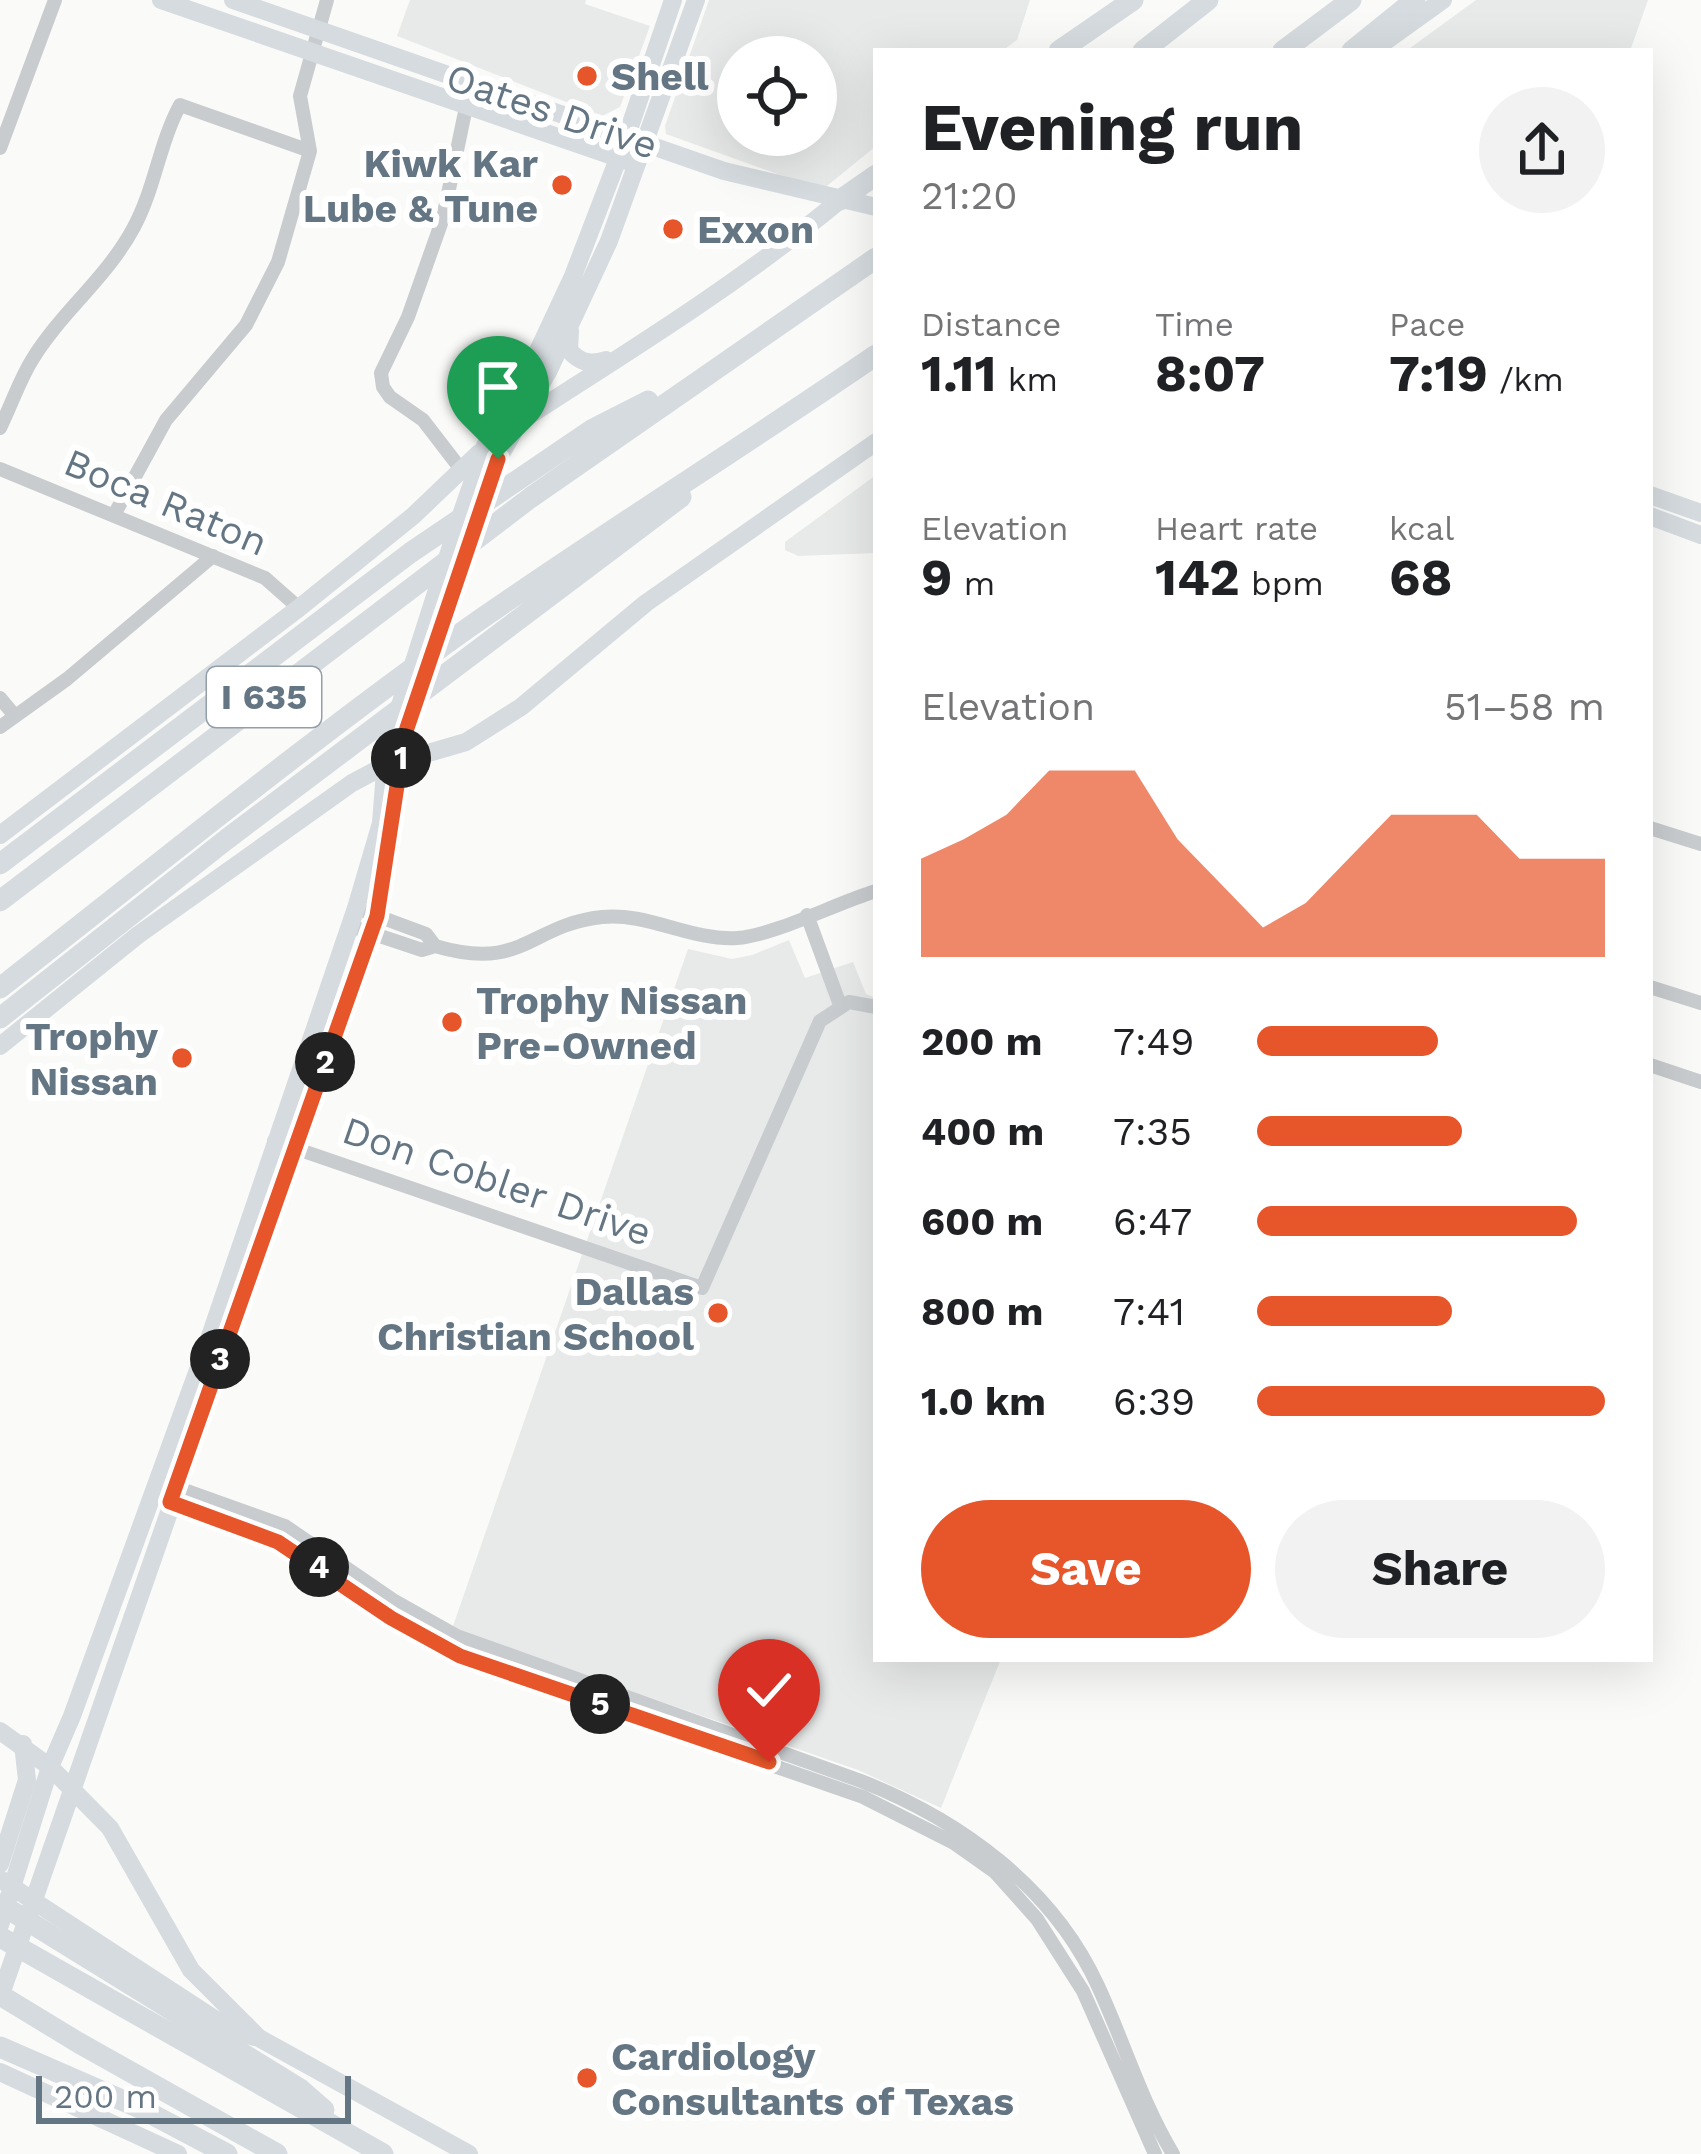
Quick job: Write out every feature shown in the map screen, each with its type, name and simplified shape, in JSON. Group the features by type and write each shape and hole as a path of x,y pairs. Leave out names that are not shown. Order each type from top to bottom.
{"highway":[{"path":"1063,48 1133,0"},
{"path":"1147,48 1208,0"},
{"path":"1287,48 1351,0"},
{"path":"1356,48 1415,0"},
{"path":"840,200 873,177"},
{"name":"I 635","path":"0,901 368,618 709,371 873,260"},
{"name":"I 635","path":"0,988 465,630 873,357"},
{"path":"0,863 410,553 575,441 709,371"},
{"path":"0,1018 645,527 723,461"},
{"path":"0,1904 300,2089 362,2142"},
{"path":"0,1937 383,2154"},
{"path":"0,1996 277,2154"},
{"path":"0,2012 79,2044"},
{"path":"0,2047 140,2108 226,2154"}],"main road":[{"name":"Oates Drive","path":"161,0 639,165"},
{"name":"Oates Drive","path":"233,0 724,171 873,206"},
{"path":"0,1996 373,924 390,758 405,734 468,538 470,504 549,370 639,165 636,141 673,0"},
{"path":"0,835 299,608 463,472 485,446 544,339 617,158 636,141 696,0"},
{"path":"1376,48 1443,0"},
{"path":"7,1862 112,1608 353,917 381,823 390,758 485,446 776,253 840,200"},
{"path":"573,316 569,350 578,360 591,364 633,349"},
{"path":"0,1046 139,935 352,782 390,758 466,742 521,707 646,603 873,444"},
{"path":"441,491 453,490 470,504"},
{"path":"1653,496 1701,513"},
{"path":"1653,518 1701,535"},
{"path":"352,782 371,785 384,796"},
{"path":"112,1608 132,1616"},
{"path":"0,1731 50,1767 110,1828 190,1970 259,2038"},
{"path":"0,1925 7,1862 27,1780 23,1744"},
{"path":"0,1879 233,2031 259,2038 469,2154"},
{"path":"0,2072 178,2154"}],"street":[{"path":"0,148 55,0"},
{"path":"113,515 166,420 246,325 278,262 310,151 299,96 327,0"},
{"path":"463,472 423,420 390,397 381,373 408,317 443,218 471,83"},
{"path":"0,428 32,360 95,285 136,224 163,140 180,105 310,151"},
{"name":"Boca Raton","path":"0,469 266,578 299,608"},
{"path":"0,727 68,680 213,556"},
{"path":"0,698 15,716"},
{"path":"1653,829 1701,844"},
{"path":"353,917 422,950 435,946 462,954 499,954 603,917 626,917 735,938 760,934 873,892"},
{"path":"807,915 840,1005 873,1006"},
{"path":"1653,988 1701,1003"},
{"name":"Don Cobler Drive","path":"274,1141 702,1288 820,1021 840,1005"},
{"path":"1653,1066 1701,1082"},
{"path":"154,1487 326,1562 457,1636 878,1787 974,1840 1038,1894 1077,1947 1103,1996 1143,2099 1173,2154"},
{"path":"326,1562 391,1618 460,1656 863,1796 954,1844 995,1872 1037,1919 1083,1991 1155,2154"}],"shaded area":[{"path":"410,0 586,0 585,4 650,26 620,107 602,116 397,36"},
{"path":"709,0 1030,0 1017,40 1006,48 873,48 873,148 822,190 727,156 837,156 837,36 717,36 717,152 666,134 665,126"},
{"path":"1476,0 1648,0 1631,48 1410,48"},
{"path":"873,477 873,553 798,556 785,550 785,542"},
{"name":"Dallas Christian School","path":"789,940 805,978 853,962 866,994 873,997 873,1662 1000,1662 941,1808 858,1770 452,1629 688,949 732,959"}],"place":[{"name":"Shell","path":"587,76"},
{"name":"Kiwk Kar Lube & Tune","path":"562,185"},
{"name":"Exxon","path":"673,229"},
{"name":"Trophy Nissan Pre-Owned","path":"452,1022"},
{"name":"Trophy Nissan","path":"182,1058"},
{"name":"Dallas Christian School","path":"718,1313"},
{"name":"Cardiology Consultants of Texas","path":"587,2078"}],"route":[{"path":"498,459 405,734 377,916 170,1502 278,1542 391,1618 460,1656 769,1762"}]}
